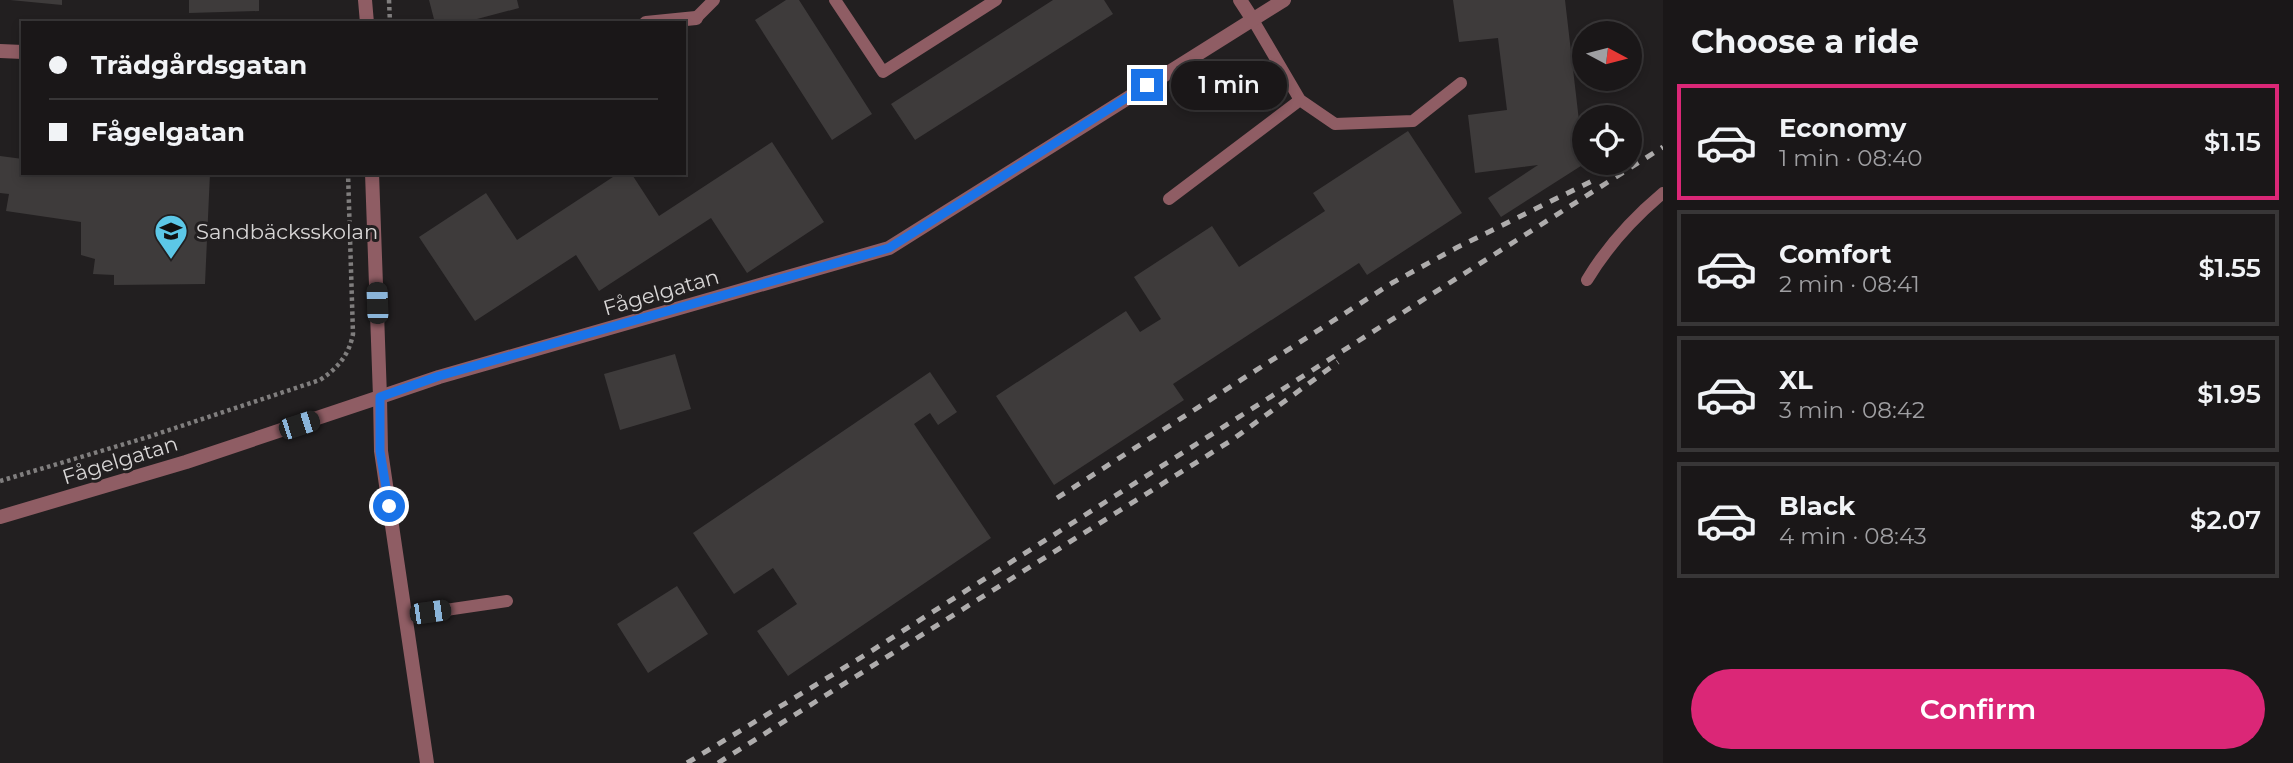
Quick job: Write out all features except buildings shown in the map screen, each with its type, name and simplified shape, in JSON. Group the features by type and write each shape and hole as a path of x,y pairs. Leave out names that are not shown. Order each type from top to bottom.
{"street":[{"path":"365,0 367,21"},
{"path":"1241,0 1253,20"},
{"name":"Fågelgatan","path":"0,517 186,462 439,376 889,248 1284,0"},
{"path":"666,21 696,18"},
{"path":"0,51 21,52"},
{"path":"372,175 380,451 427,763"}],"lane":[{"path":"696,18 714,0"},
{"path":"835,0 883,72 996,0"},
{"path":"1253,20 1300,100 1335,124 1413,121 1461,83"},
{"path":"1169,199 1300,100"},
{"path":"1587,280 1605,250 1629,221 1663,193"},
{"path":"405,616 507,601"}],"path":[{"path":"389,0 390,21"},
{"path":"0,481 148,437 320,380 331,373 346,356 354,334 348,175"}],"railway":[{"path":"687,763 865,655 1663,147"},
{"path":"1057,498 1392,283 1456,248 1594,180"},
{"path":"718,763 1232,440 1338,362"}],"place":[{"name":"Sandbäcksskolan","path":"171,261"}],"route":[{"path":"389,506 380,451 380,397 439,376 889,248 1147,85"}]}
